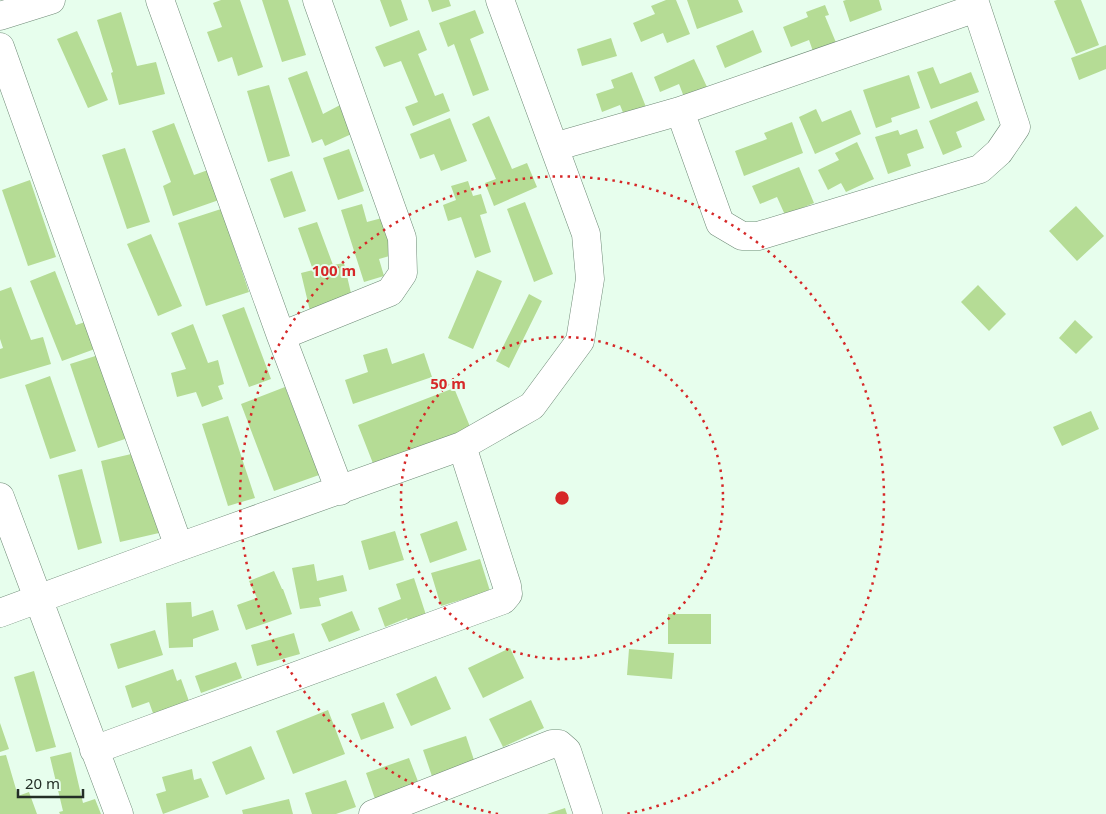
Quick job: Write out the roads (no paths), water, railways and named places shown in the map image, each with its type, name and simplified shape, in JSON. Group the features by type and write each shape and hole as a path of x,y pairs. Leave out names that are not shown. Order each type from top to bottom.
{"street":[{"path":"0,16 51,0"},
{"path":"160,0 281,336 340,491"},
{"path":"281,336 390,292 402,273 402,238 317,0"},
{"path":"0,613 462,446 532,406 580,341 590,279 586,234 554,147 505,1"},
{"path":"554,147 680,110 975,4 1016,127 999,152 980,169 758,236 742,236 720,223 680,110"},
{"path":"0,47 179,547"},
{"path":"94,750 503,600 508,594 507,586 462,446"},
{"path":"0,497 118,814"},
{"path":"373,814 552,744 559,744 567,751 588,814"}]}
